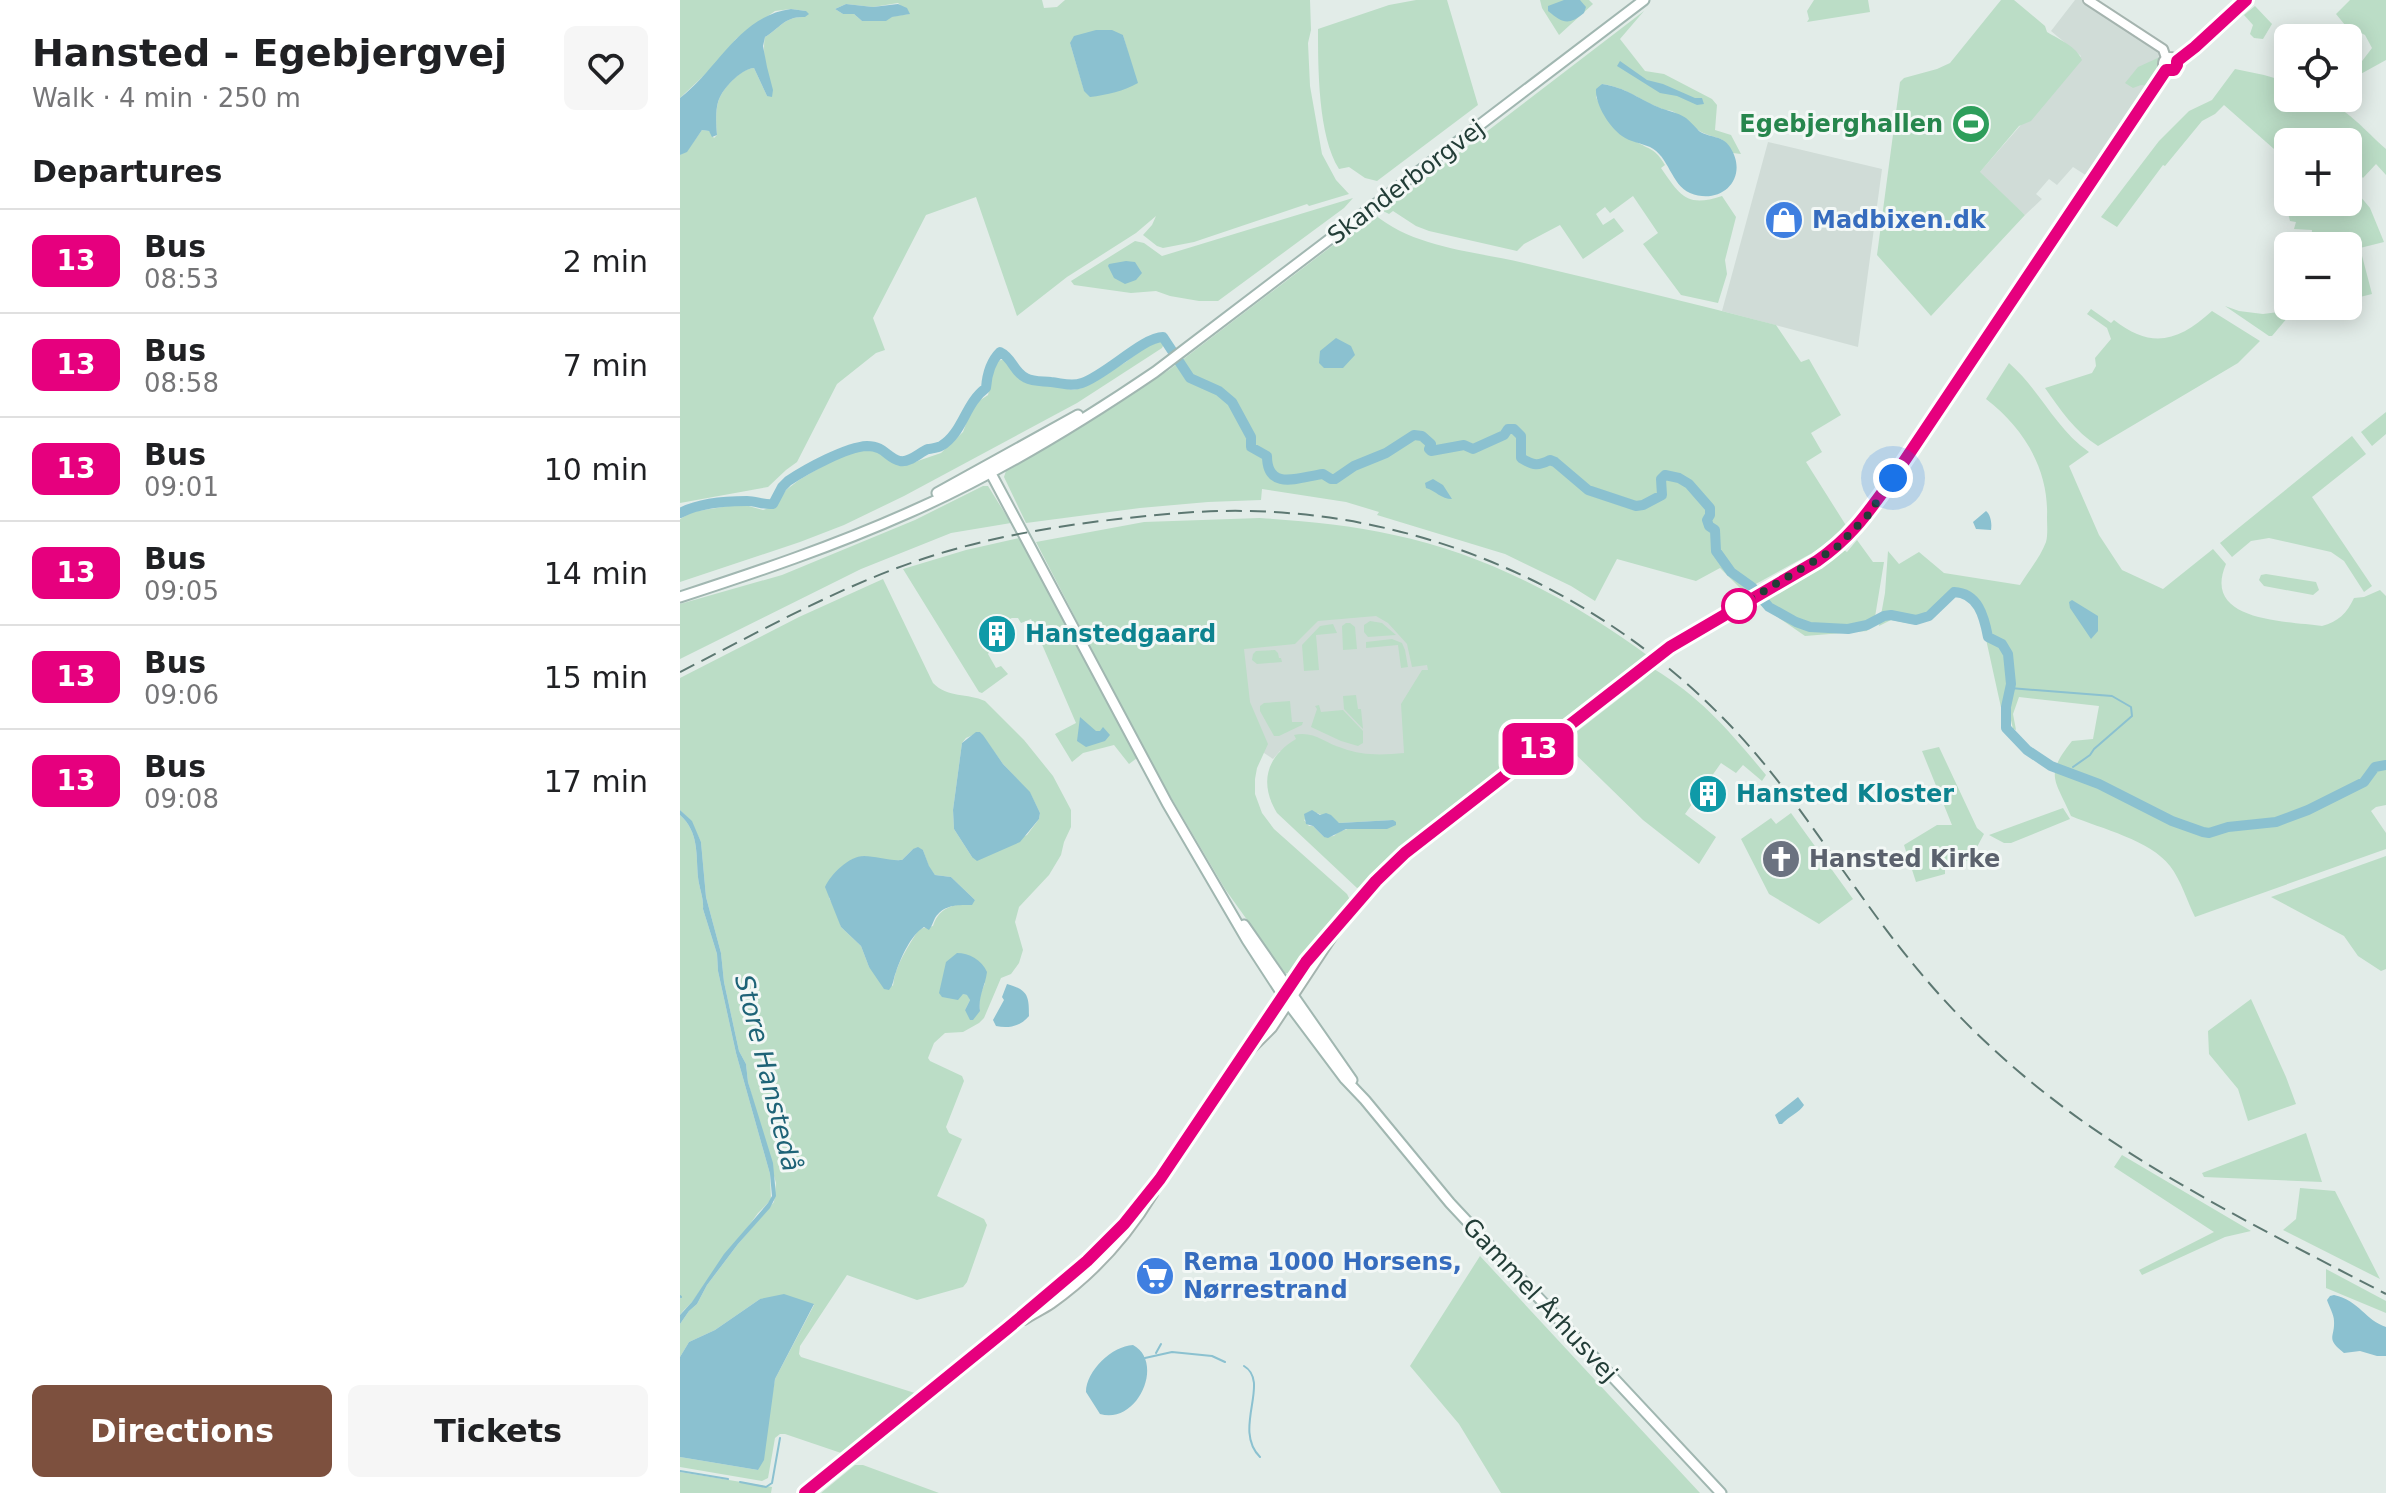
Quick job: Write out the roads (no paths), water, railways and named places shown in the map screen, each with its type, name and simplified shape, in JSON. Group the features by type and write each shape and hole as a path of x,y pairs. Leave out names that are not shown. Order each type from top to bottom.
{"main road":[{"name":"Skanderborgvej","path":"680,597 864,531 988,469 1112,401 1644,0"},
{"name":"Gammel Århusvej","path":"988,469 1159,790 1247,940 1345,1079 1487,1244 1721,1493"}],"street":[{"path":"2088,0 2163,49 2166,70"},
{"path":"2177,61 2247,0"},
{"path":"2166,58 2173,57 2177,61"},
{"path":"2166,70 2174,70 2177,61"},
{"path":"1008,1328 1050,1305 1086,1275 1132,1225 1160,1179 1288,995 1306,962 1376,881 1405,853 1670,647 1836,548 1868,515 2166,70"},
{"path":"805,1493 1087,1261 1124,1224 1160,1179"},
{"path":"1086,1275 1086,1267 1116,1237 1124,1224"}],"water":[{"path":"1564,0 1580,0 1586,7 1584,13 1566,21 1548,11 1548,6"},
{"path":"846,4 873,7 898,4 907,8 910,14 886,21 862,21 854,14 843,14 835,9"},
{"path":"791,9 809,14 783,23 765,37 763,46 772,97 767,96 754,68 744,71 730,83 718,101 717,135 712,137 709,131 702,130 687,152 680,155 680,98 743,33 773,14"},
{"path":"1096,30 1112,30 1123,35 1138,83 1090,97 1084,91 1070,43 1074,36"},
{"path":"1620,61 1647,80 1702,98 1704,104 1697,105 1660,93 1617,66"},
{"path":"1602,84 1625,90 1679,114 1699,131 1727,143 1737,169 1729,186 1712,196 1701,196 1684,189 1656,151 1625,138 1612,127 1598,101 1596,89"},
{"path":"1135,262 1142,273 1136,280 1125,284 1114,278 1108,266"},
{"path":"1336,338 1351,346 1355,355 1343,368 1324,368 1319,363 1320,351"},
{"path":"1433,479 1443,485 1452,499 1426,488 1425,483"},
{"path":"1986,511 1991,520 1991,530 1976,529 1973,522"},
{"path":"2072,600 2098,616 2098,631 2091,639 2070,608 2069,602"},
{"path":"1080,717 1096,731 1103,727 1110,735 1105,741 1086,747 1077,741"},
{"path":"976,732 983,735 1003,764 1030,792 1040,813 1039,819 1020,842 977,861 954,829 953,810 962,743"},
{"path":"680,810 692,821 701,842 706,897 721,953 724,982 739,1051 746,1064 748,1082 773,1163 776,1196 680,1324 680,1315 724,1254 772,1196 770,1174 736,1053 717,954 703,909 695,844"},
{"path":"1312,810 1320,815 1331,815 1339,823 1393,820 1396,825 1387,829 1346,829 1328,838 1306,824 1304,814"},
{"path":"918,847 923,850 935,875 951,877 975,900 972,905 952,906 943,910 929,930 924,927 919,931 904,953 891,988 884,989 869,967 861,946 841,927 825,887 836,871 852,859 864,856 902,860"},
{"path":"957,953 975,958 987,972 980,1011 973,1020 965,1010 970,1000 967,995 963,994 958,1000 942,997 939,993 946,962"},
{"path":"1007,984 1026,995 1029,1016 1014,1026 996,1026 993,1020 1004,1000 1002,997"},
{"path":"1798,1097 1804,1105 1779,1124 1775,1115"},
{"path":"784,1294 814,1304 775,1379 764,1460 758,1470 680,1457 680,1357 689,1342 715,1330 760,1299"},
{"path":"2334,1295 2350,1302 2386,1327 2386,1356 2360,1351 2344,1353 2335,1344 2332,1338 2334,1319 2327,1300"},
{"path":"1133,1345 1142,1353 1147,1364 1143,1390 1126,1410 1114,1415 1100,1414 1086,1392 1090,1376 1109,1355"}],"waterway":[{"path":"680,513 722,502 773,504 788,481 826,459 858,447 878,448 904,461 940,446 954,434 973,402 986,388 990,368 1000,352 1029,379 1074,385 1092,379 1145,343 1163,337 1190,378 1219,391 1232,402 1251,437 1251,447 1267,456 1268,467 1279,478 1286,480 1323,474 1335,479 1414,435 1422,436 1431,444 1431,451 1464,445 1473,449 1504,435 1508,429 1514,429 1521,436 1521,458 1536,464 1550,460 1555,462 1588,490 1636,506 1662,495 1661,479 1665,475 1689,484 1710,508 1707,520 1715,530 1716,551 1731,572 1752,587 1769,607 1796,622 1810,627 1848,629 1891,615 1916,620 1929,616 1954,592 1969,596 1982,614 1988,637 2002,644 2008,654 2011,684 2006,728 2027,750 2051,766 2099,784 2172,821 2203,832 2276,822 2364,782 2375,767 2386,765"},
{"path":"2010,688 2112,696 2131,707 2132,716 2073,767"},
{"path":"1156,1353 1161,1344"},
{"path":"1145,1358 1172,1352 1212,1356 1225,1362"},
{"path":"1244,1366 1251,1373 1254,1383 1249,1433 1252,1446 1260,1457"},
{"path":"740,1482 766,1487 772,1483 780,1438"},
{"path":"680,1471 728,1479"}],"railway":[{"path":"680,672 807,607 904,565 982,542 1050,528 1167,514 1249,511 1316,516 1381,527 1444,544 1506,568 1565,597 1621,632 1673,672 1722,717 1761,760 1924,977 1973,1030 2035,1085 2082,1121 2180,1184 2386,1294"}],"place":[{"name":"Egebjerghallen","path":"1971,124"},
{"name":"Madbixen.dk","path":"1784,220"},
{"name":"Hanstedgaard","path":"997,634"},
{"name":"Hansted Kloster","path":"1708,794"},
{"name":"Hansted Kirke","path":"1781,859"},
{"name":"Rema 1000 Horsens, Nørrestrand","path":"1155,1276"}],"water label":[{"name":"Store Hanstedå","path":"768,1073"}]}
